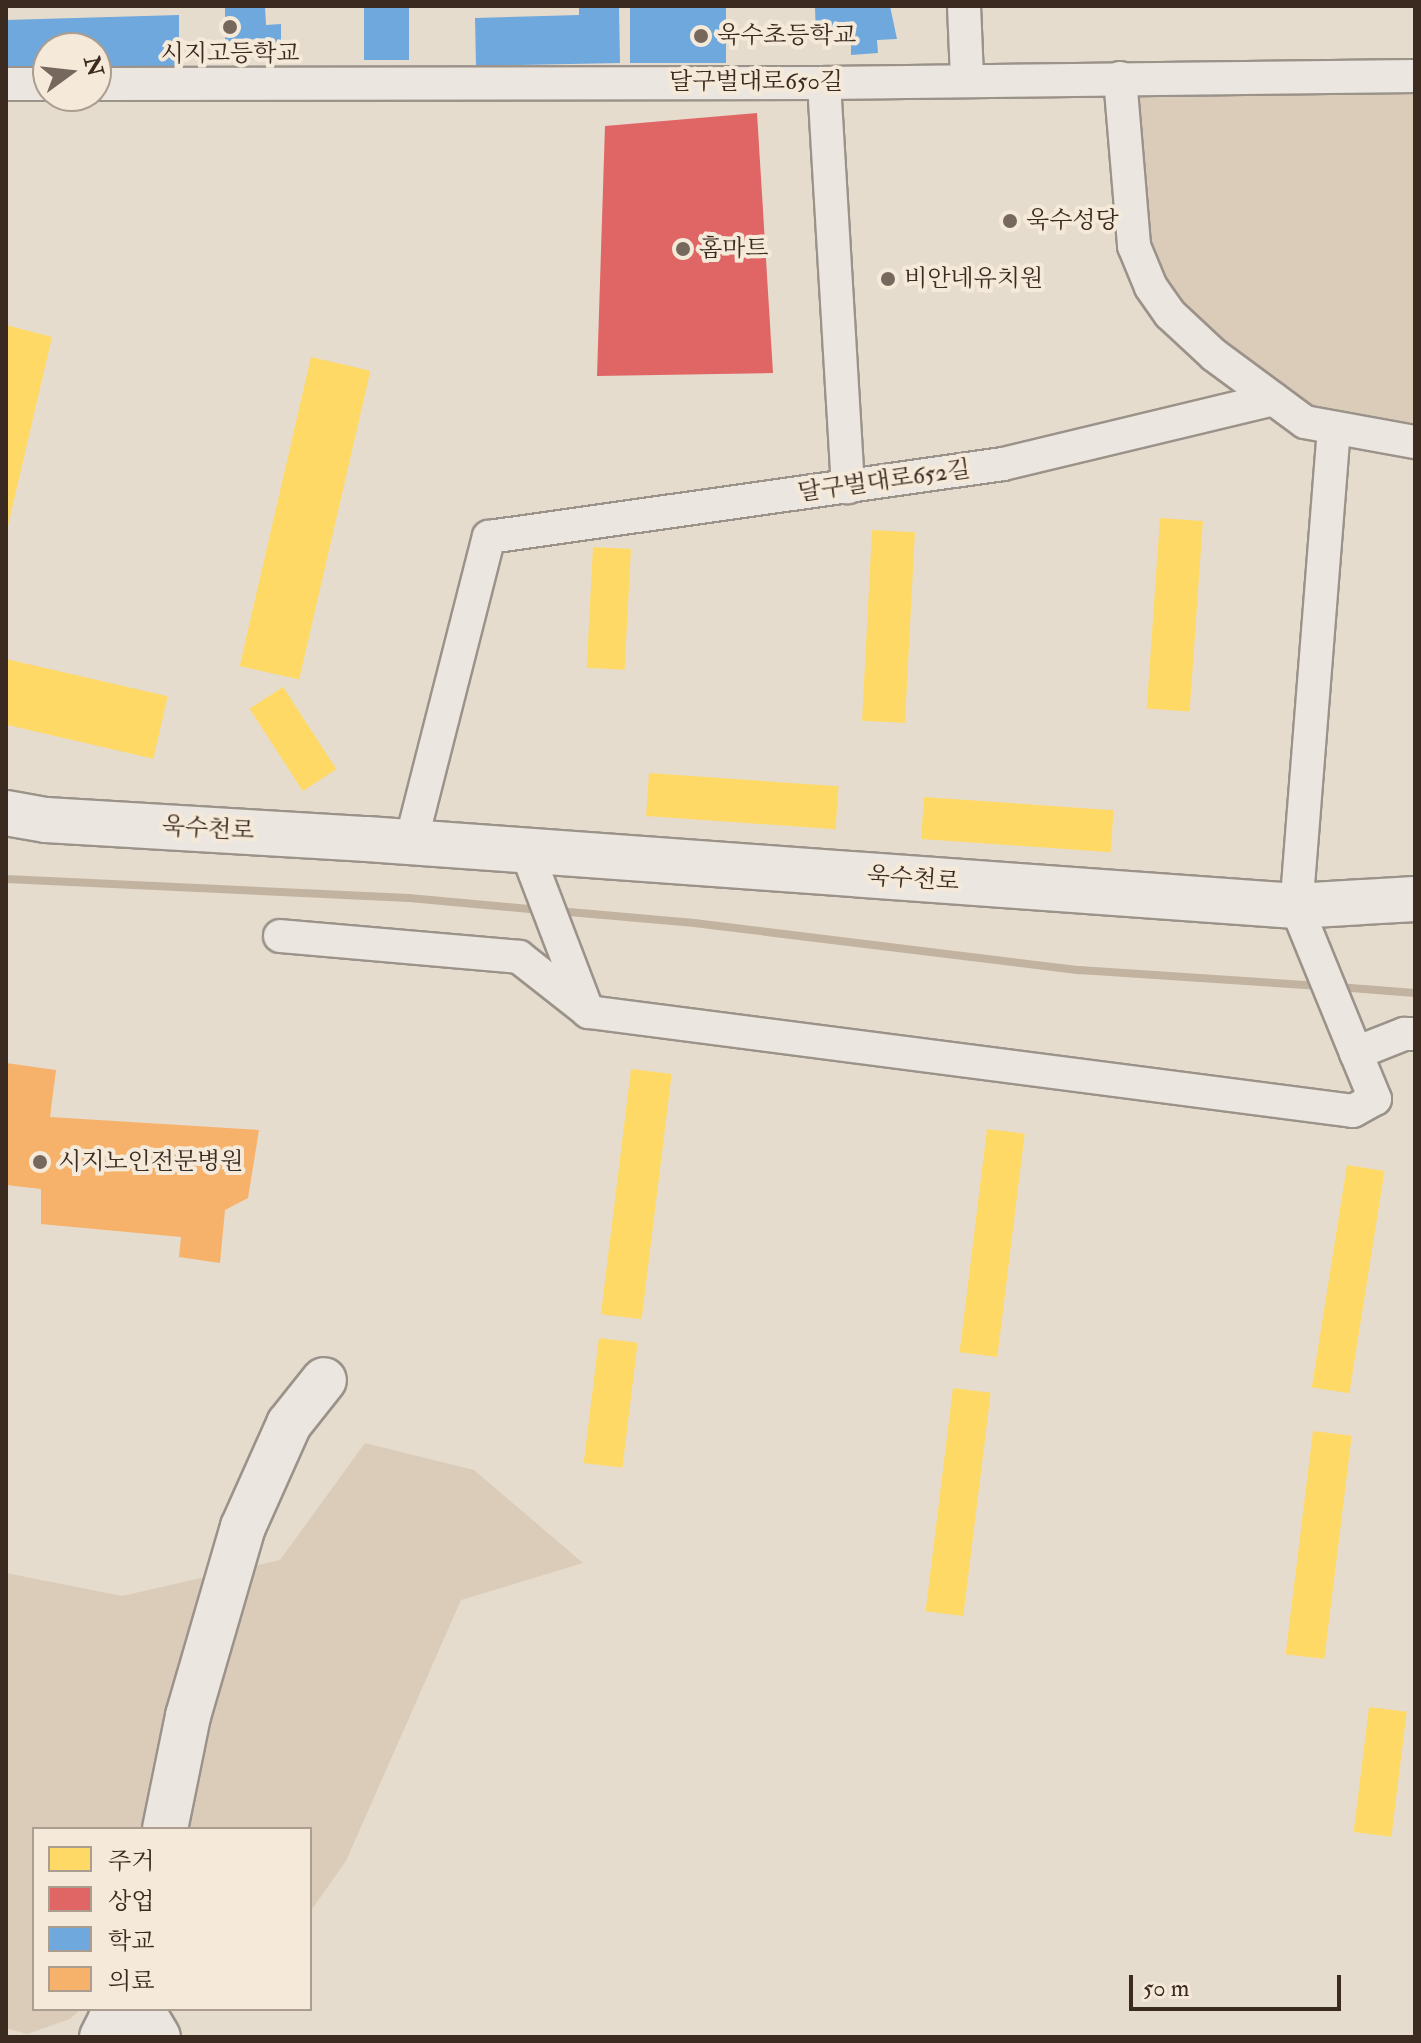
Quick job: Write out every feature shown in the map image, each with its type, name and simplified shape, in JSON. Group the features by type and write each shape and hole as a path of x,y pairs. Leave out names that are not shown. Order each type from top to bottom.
{"main road":[{"name":"욱수천로","path":"6,813 46,820 411,842 1296,906 1415,899"},
{"path":"165,1827 188,1716 243,1527 289,1424 324,1380"}],"street":[{"path":"964,6 967,79"},
{"name":"달구벌대로650길","path":"112,84 824,83 1415,76"},
{"path":"1120,78 1134,246 1151,287 1170,314 1214,355 1305,422 1415,442"},
{"path":"824,83 848,487"},
{"path":"6,84 32,84"},
{"name":"달구벌대로652길","path":"411,842 489,537 1003,464 1273,399"},
{"path":"280,936 519,957 589,1012 1353,1111 1375,1099 1296,906 1334,428"},
{"path":"526,850 589,1012"},
{"path":"1356,1053 1404,1034 1415,1034"}],"shaded area":[{"path":"1120,78 1415,81 1415,442 1305,422 1151,287"},
{"path":"365,1443 474,1470 583,1563 461,1600 346,1861 312,1909 312,1827 32,1827 32,2011 79,2011 70,2019 27,2034 6,2028 6,1573 122,1596 280,1560"}],"building: 주거":[{"path":"6,325 52,337 7,530 6,530"},
{"path":"311,357 370,371 299,680 240,666"},
{"path":"1160,518 1203,521 1190,712 1147,709"},
{"path":"872,530 915,532 905,723 862,721"},
{"path":"593,547 631,549 625,670 587,668"},
{"path":"6,659 168,696 153,759 6,725"},
{"path":"283,687 336,769 303,791 249,709"},
{"path":"649,773 839,786 836,829 646,816"},
{"path":"924,797 1114,810 1111,852 921,839"},
{"path":"631,1069 672,1074 642,1319 601,1314"},
{"path":"987,1129 1025,1134 997,1357 960,1352"},
{"path":"1347,1165 1385,1171 1349,1393 1312,1387"},
{"path":"599,1338 638,1343 622,1468 584,1463"},
{"path":"953,1388 991,1393 963,1616 926,1611"},
{"path":"1313,1431 1352,1436 1324,1659 1286,1654"},
{"path":"1369,1707 1407,1712 1391,1837 1354,1832"}],"building: 상업":[{"name":"홈마트","path":"757,113 773,373 597,376 605,126"}],"building: 학교":[{"path":"225,6 265,6 266,25 281,24 281,56 257,58 256,39 225,42"},
{"path":"364,6 409,6 409,60 364,60"},
{"path":"579,6 619,6 620,63 476,66 475,18 579,15"},
{"path":"630,6 726,6 726,63 630,63"},
{"path":"815,6 890,6 897,39 877,40 878,53 851,55 851,40 816,41"},
{"path":"179,15 179,70 112,72 112,32 32,32 32,73 6,73 6,20"}],"building: 의료":[{"name":"시지노인전문병원","path":"6,1063 56,1070 50,1117 259,1130 248,1198 225,1210 220,1263 179,1257 181,1237 41,1224 41,1189 6,1185"}],"waterway":[{"path":"6,879 409,898 540,910"},
{"path":"558,911 694,923 1079,970 1320,986"},
{"path":"1338,987 1415,993"}],"place":[{"name":"시지고등학교","path":"230,27"},
{"name":"욱수초등학교","path":"701,36"},
{"name":"욱수성당","path":"1010,221"},
{"name":"홈마트","path":"683,249"},
{"name":"비안네유치원","path":"888,279"},
{"name":"시지노인전문병원","path":"40,1162"}]}
